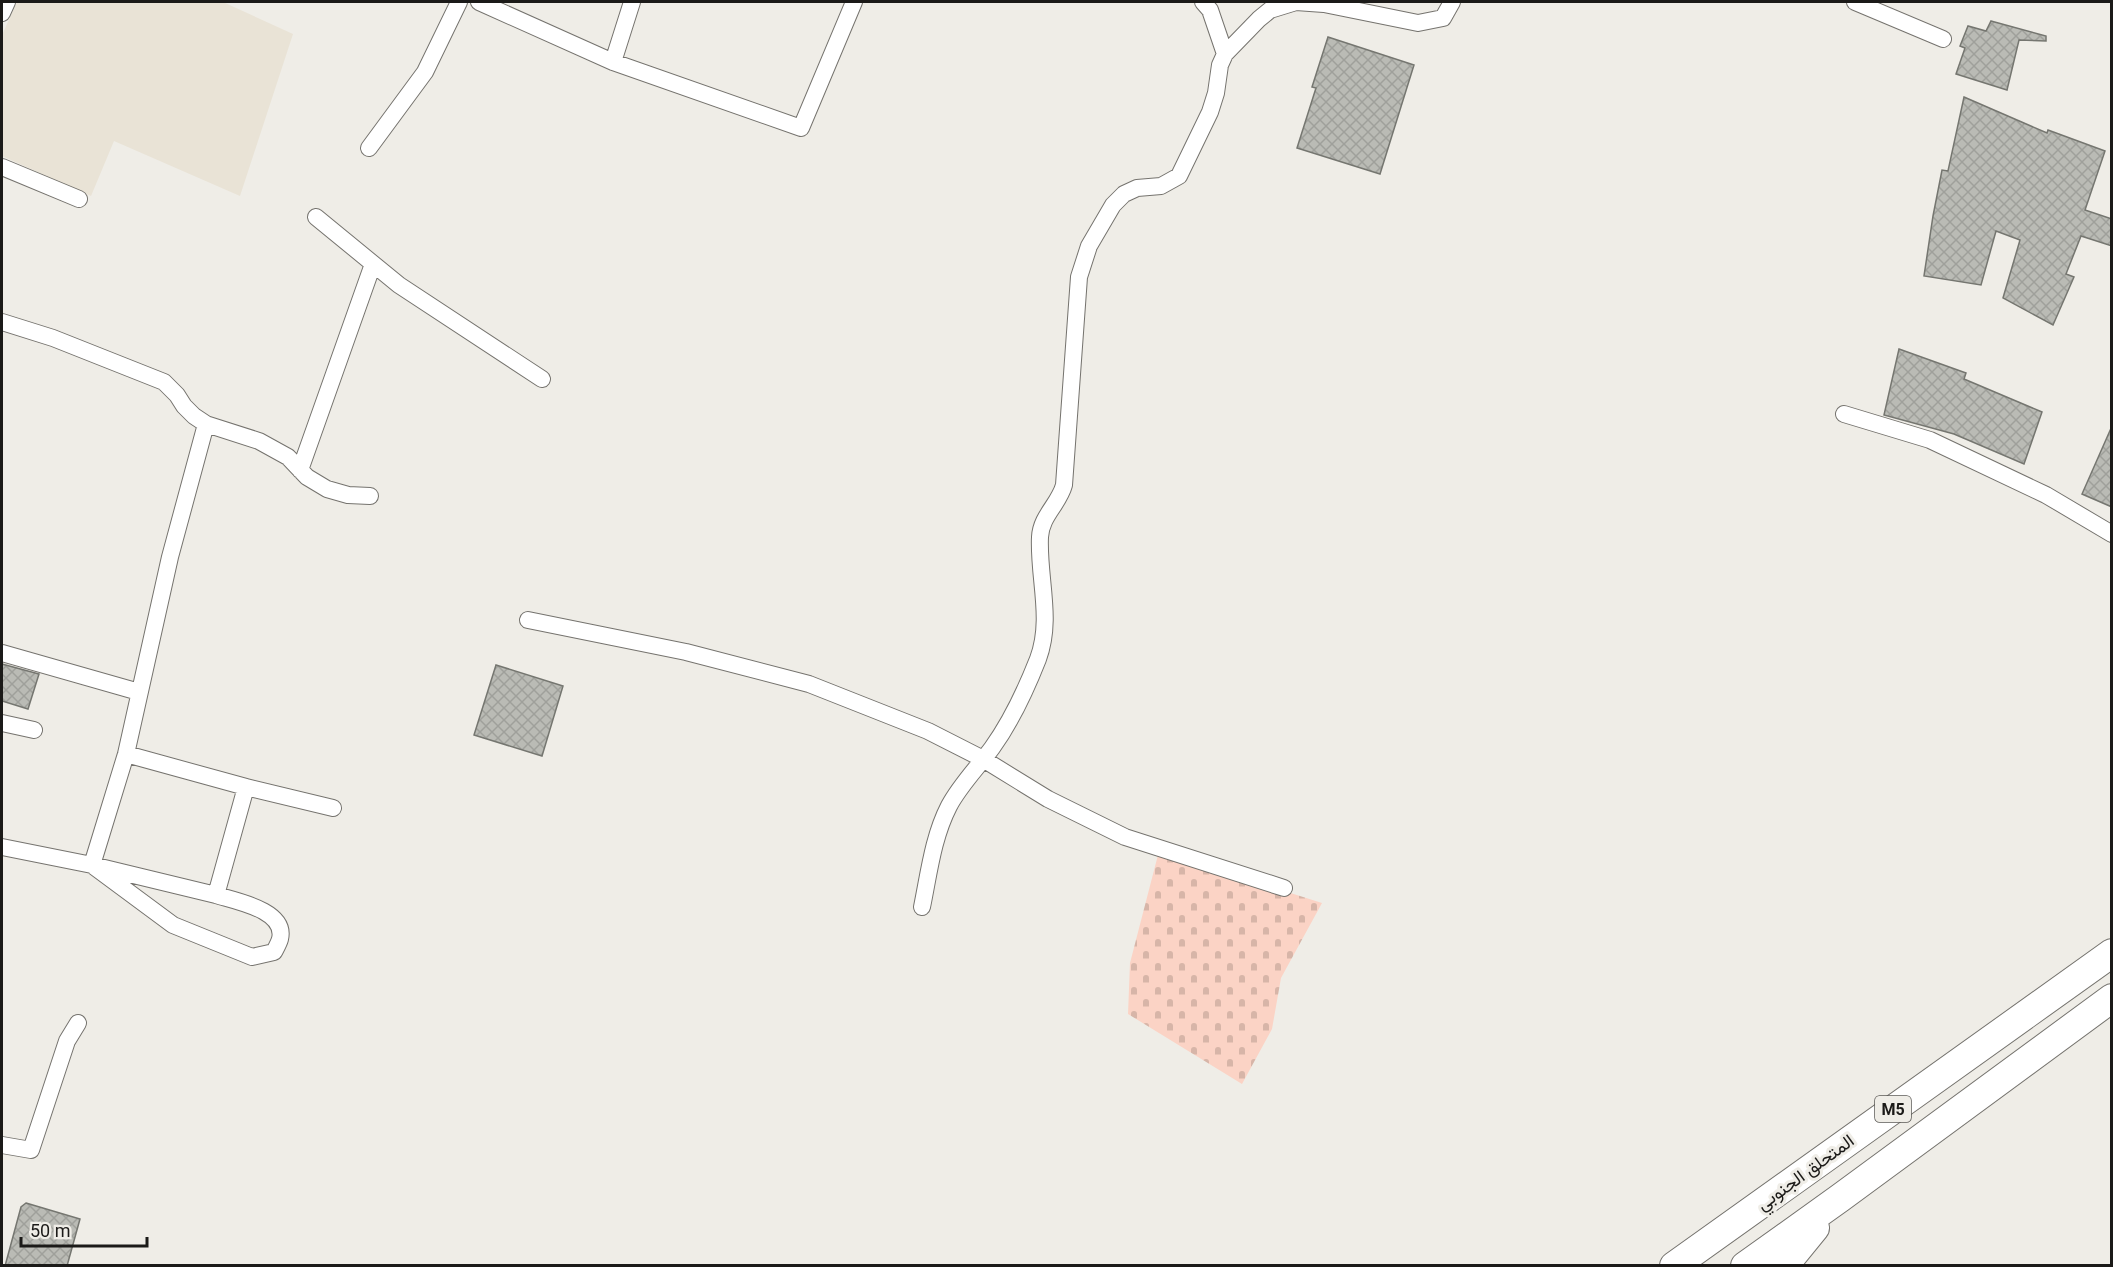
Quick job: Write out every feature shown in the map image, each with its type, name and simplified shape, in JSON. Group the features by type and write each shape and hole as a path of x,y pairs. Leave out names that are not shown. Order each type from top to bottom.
{"highway":[{"name":"المتحلق الجنوبي","path":"1674,1266 2112,953"},
{"name":"M5","path":"1745,1266 2112,998"},
{"path":"1784,1266 1840,1198"}],"street":[{"path":"2,14 7,2"},
{"path":"369,148 425,72 459,2"},
{"path":"479,2 613,62 801,128 854,2"},
{"path":"613,62 632,2"},
{"path":"1203,2 1210,10 1225,54"},
{"path":"922,907 938,833 944,817 961,786 1001,735 1035,667 1043,643 1045,616 1040,537 1044,519 1059,500 1064,485 1079,277 1094,235 1118,199 1130,190 1161,186 1179,176 1210,112 1216,93 1220,65 1225,54 1258,19 1270,10 1296,2 1324,4 1418,23 1443,18 1452,2"},
{"path":"1855,2 1943,39"},
{"path":"2,167 79,199"},
{"path":"316,217 399,285 542,379"},
{"path":"300,470 373,264"},
{"path":"2,322 53,338 164,382 177,394 194,416 206,424 259,441 288,457 307,477 327,489 348,495 370,496"},
{"path":"1844,414 1930,440 2046,495 2112,534"},
{"path":"93,866 126,754 170,557 206,424"},
{"path":"528,620 686,652 809,684 928,731 983,759 1048,799 1125,837 1284,888"},
{"path":"2,652 139,692"},
{"path":"2,723 34,730"},
{"path":"126,754 333,808"},
{"path":"216,895 246,787"},
{"path":"2,847 93,866 216,895 264,911 277,922 280,937 274,952 252,957 172,925 93,866"},
{"path":"2,1145 31,1150 67,1041 78,1023"}],"shaded area":[{"path":"17,2 223,2 293,34 240,196 114,141 91,196 2,156 2,35"}],"green space":[{"path":"1159,851 1322,903 1281,978 1272,1029 1242,1084 1128,1014 1130,963"}],"building":[{"path":"1991,21 2046,36 2046,41 2019,40 2007,90 1956,74 1965,48 1960,46 1968,26 1986,31"},
{"path":"1328,37 1414,65 1380,174 1297,148 1316,88 1312,87"},
{"path":"1964,97 2047,133 2048,130 2105,151 2085,210 2112,219 2112,246 2081,236 2066,274 2074,277 2053,325 2003,298 2020,240 1996,231 1981,285 1924,276 1942,170 1948,171"},
{"path":"1899,349 1966,373 1964,379 2042,412 2024,464 1954,434 1884,415"},
{"path":"2112,426 2112,507 2082,494"},
{"path":"2,664 39,674 28,709 2,701"},
{"path":"496,665 563,686 542,756 474,735"},
{"path":"26,1203 80,1219 67,1266 5,1266 21,1207"}]}
